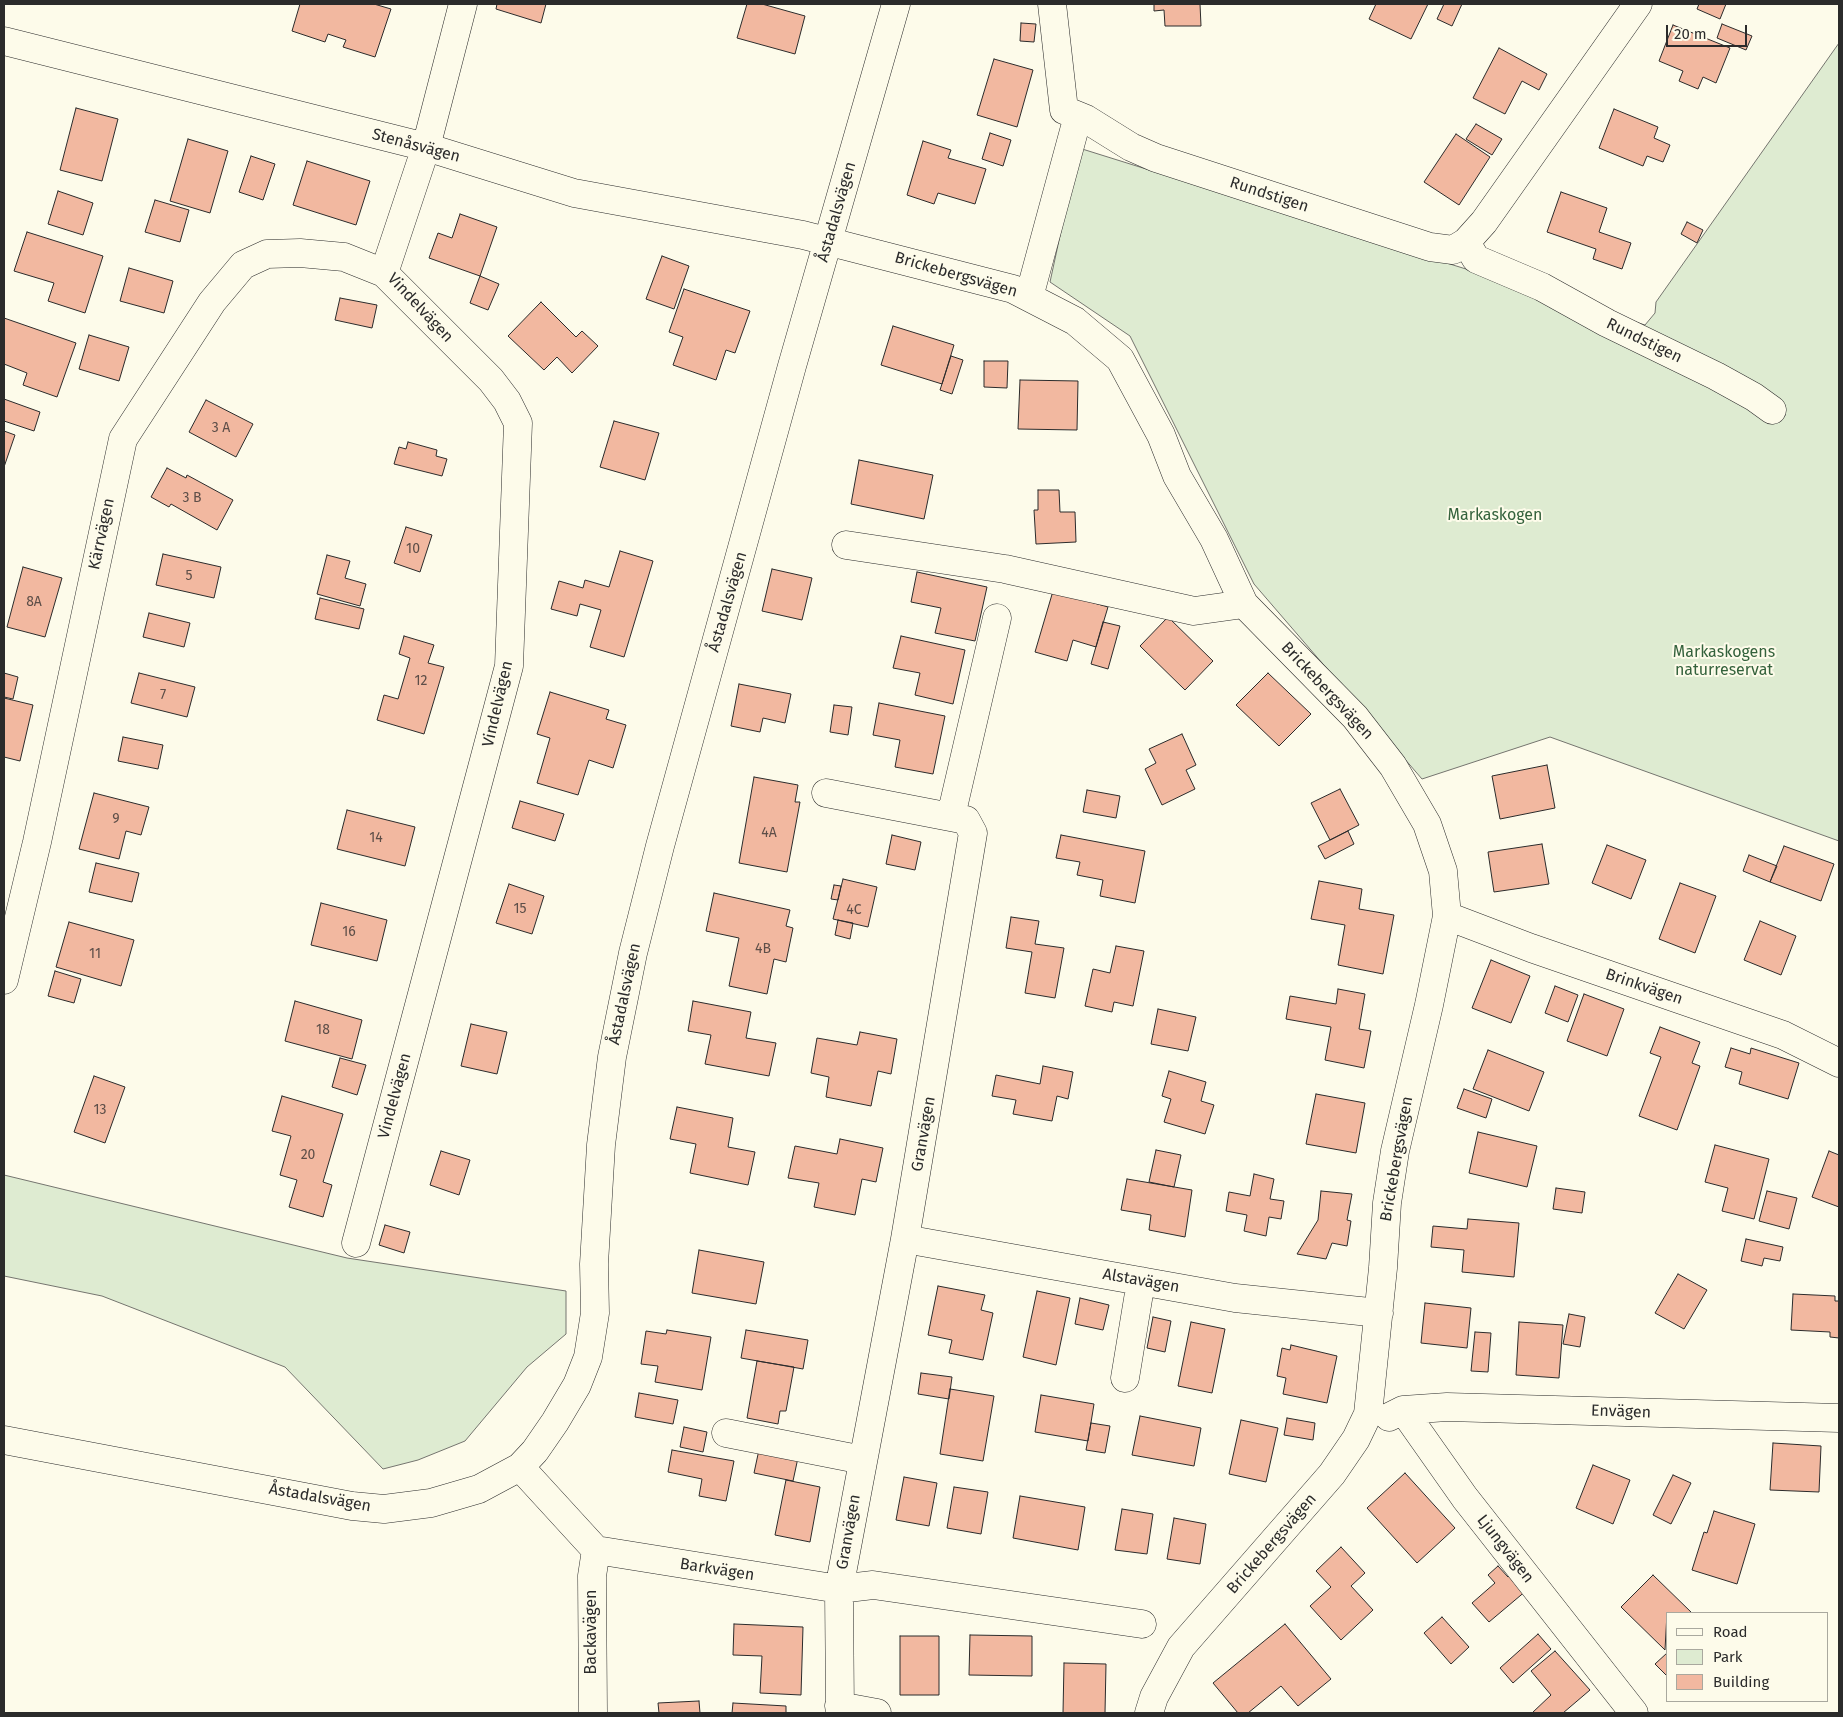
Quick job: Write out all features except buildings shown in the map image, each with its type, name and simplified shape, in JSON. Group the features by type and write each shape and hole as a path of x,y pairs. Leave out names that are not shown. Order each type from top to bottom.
{"street":[{"name":"Vindelvägen","path":"356,1243 509,666 518,423 507,401 491,380 384,273 426,147 463,4"},
{"name":"Åstadalsvägen","path":"4,1440 352,1506 384,1509 430,1503 479,1489 520,1467 535,1451 555,1422 577,1385 588,1357 595,1313 594,1264 601,1145 612,1057 633,953 660,846 792,366 896,4"},
{"name":"Rundstigen","path":"1052,4 1064,110 1078,116 1131,147 1156,158 1282,200 1430,247 1453,250 1466,242 1476,259 1542,287 1606,323 1716,376 1772,410"},
{"path":"1466,242 1534,153 1638,4"},
{"name":"Stenåsvägen","path":"4,41 426,147 574,193 829,242"},
{"path":"1029,297 1078,116"},
{"name":"Brickebergsvägen","path":"829,242 1013,289 1075,321 1120,360 1161,435 1177,476 1214,539 1244,604 1355,717 1394,766 1427,824 1443,871 1447,916 1429,1006 1394,1159 1383,1237 1379,1313 1368,1414 1356,1439 1332,1474 1182,1647 1154,1696 1149,1713"},
{"name":"Kärrvägen","path":"4,980 37,842 123,439 212,302 242,265 267,254 300,253 344,257 384,273"},
{"path":"846,545 1005,569 1194,611 1244,604"},
{"path":"951,816 997,618"},
{"name":"Granvägen","path":"826,793 966,820 973,833 905,1239 839,1589 840,1710"},
{"name":"Brinkvägen","path":"1447,916 1531,948 1783,1035 1839,1063"},
{"name":"Alstavägen","path":"905,1239 1235,1298 1379,1313"},
{"path":"1125,1378 1142,1281"},
{"name":"Envägen","path":"1403,1410 1447,1406 1839,1418"},
{"path":"1368,1414 1385,1418 1403,1410"},
{"name":"Ljungvägen","path":"1403,1410 1465,1498 1634,1713"},
{"path":"726,1433 863,1460"},
{"path":"520,1467 596,1550"},
{"name":"Barkvägen","path":"596,1550 839,1589"},
{"name":"Backavägen","path":"593,1713 592,1576 596,1550"},
{"name":"Granvägen","path":"839,1589 873,1585 1142,1624"},
{"path":"840,1710 877,1713"}],"green space":[{"name":"Markaskogen","path":"1839,43 1839,841 1550,737 1422,779 1254,584 1130,336 1050,282 1079,148 1645,325 1655,313 1656,302"},
{"path":"4,1175 347,1258 566,1291 566,1334 527,1367 465,1441 418,1460 383,1469 285,1367 102,1296 4,1276"}],"park label":[{"name":"Markaskogens naturreservat","path":"1724,662"}]}
